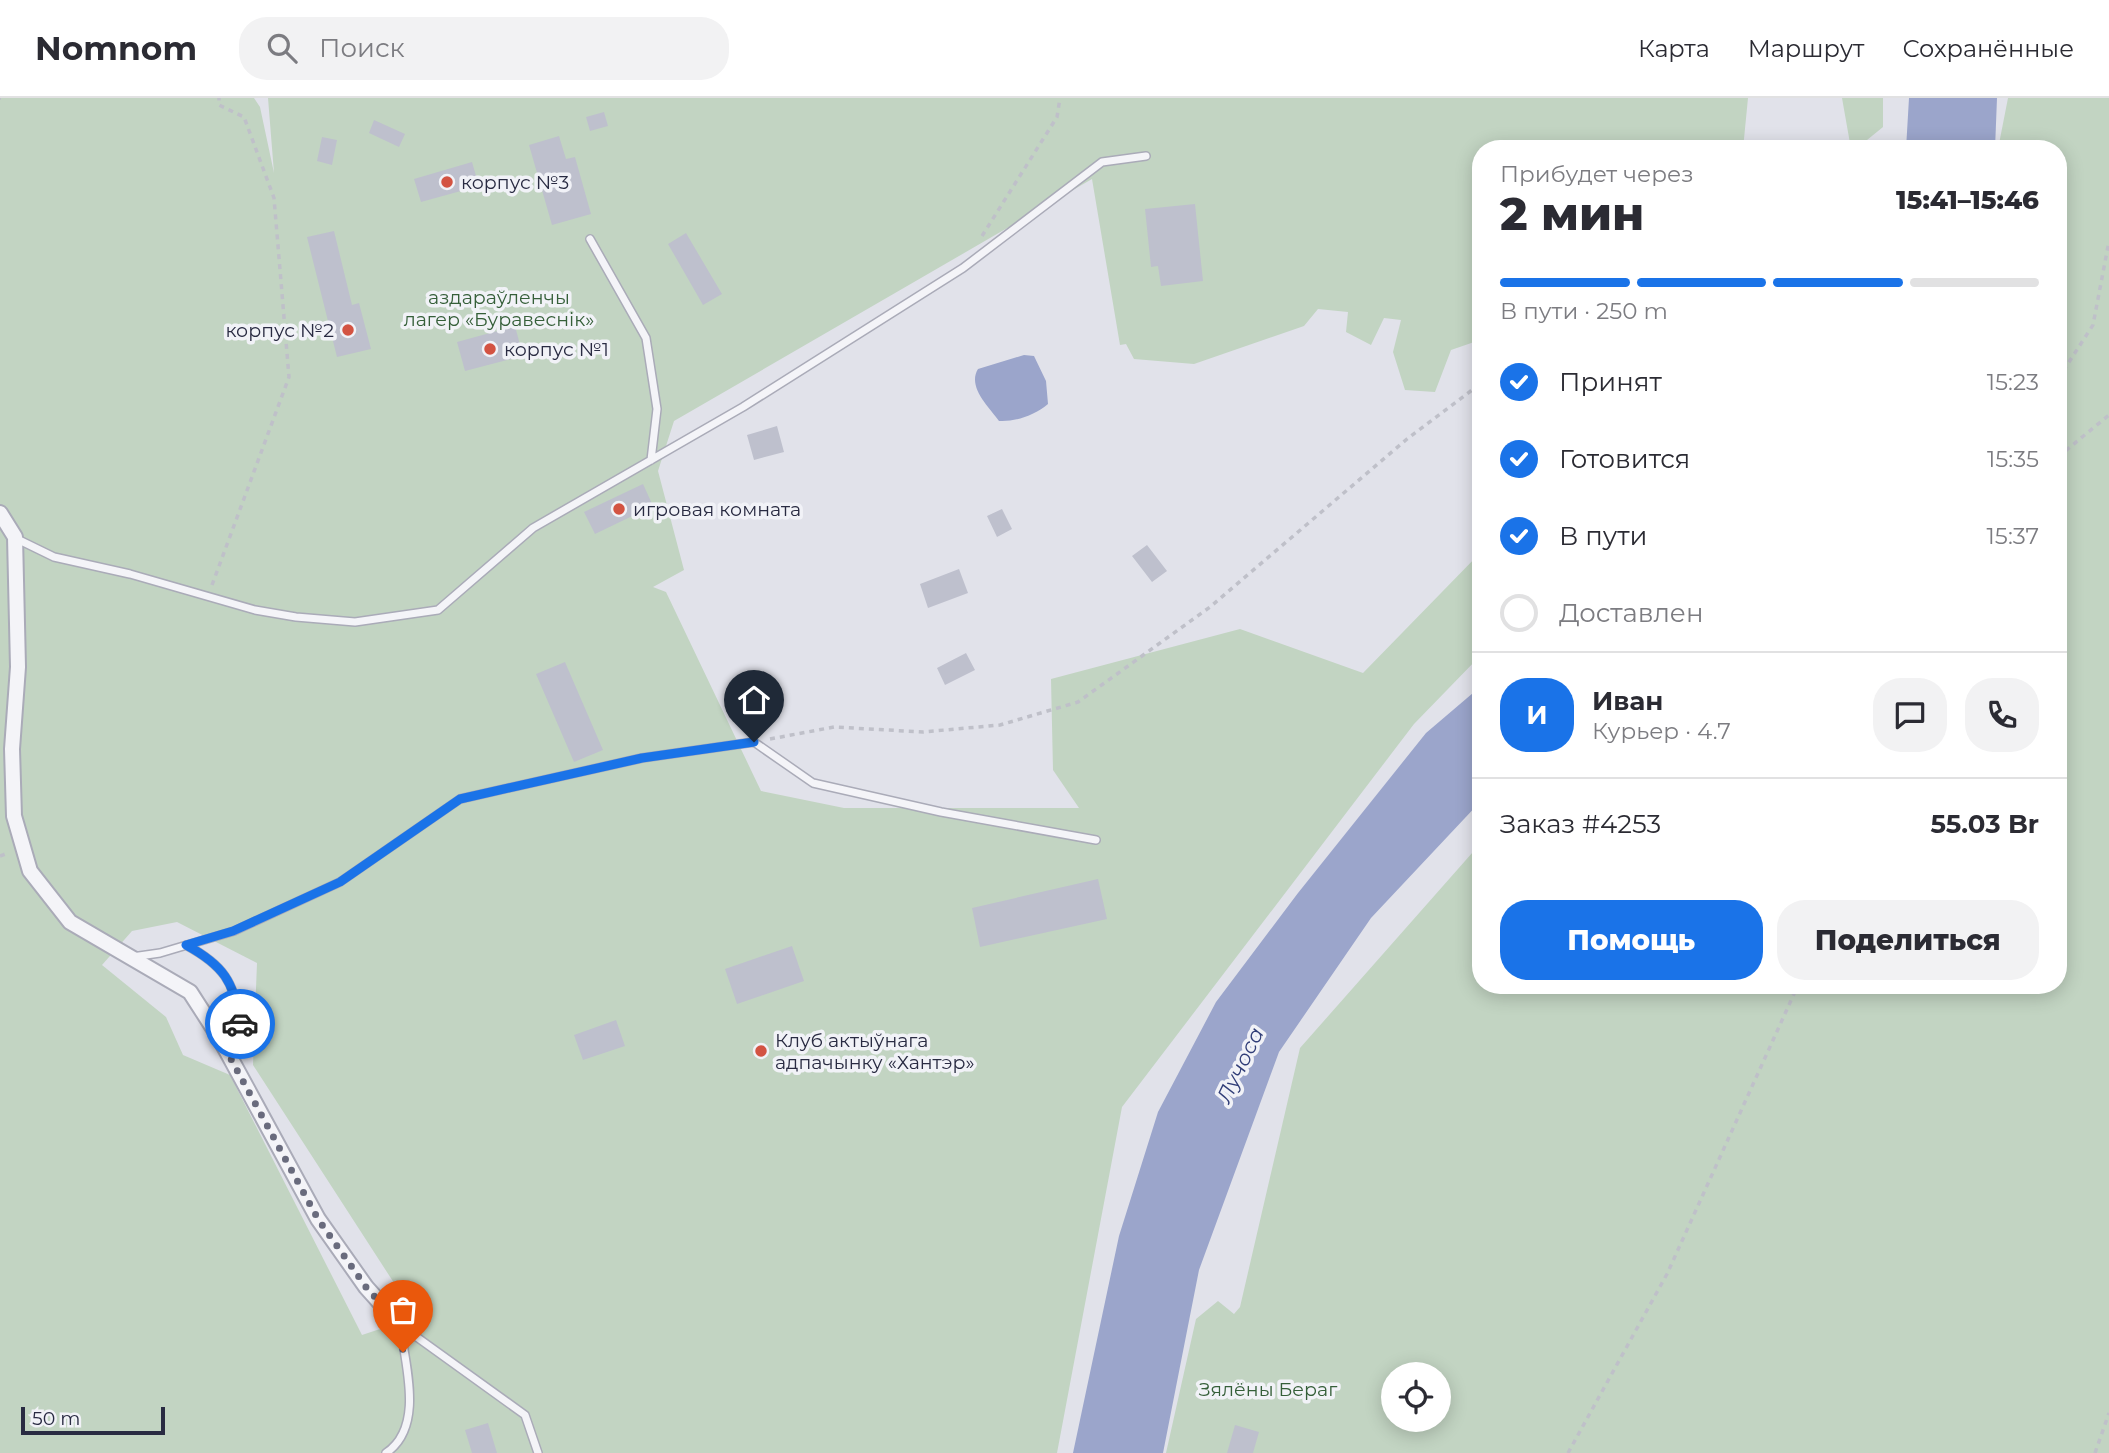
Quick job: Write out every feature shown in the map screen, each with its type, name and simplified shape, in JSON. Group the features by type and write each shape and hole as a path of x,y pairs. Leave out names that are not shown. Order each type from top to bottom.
{"street":[{"path":"0,513 15,537 18,667 12,749 15,817 30,871 70,922 190,992 219,1037 318,1219 366,1287 400,1325"}],"lane":[{"path":"15,537 54,557 255,610 355,622 438,610 533,528 743,407 962,268 1102,162 1146,156"},
{"path":"590,239 646,338 657,409 651,460"},
{"path":"129,958 233,931 340,882 460,799 642,758 754,742 813,783 941,812 1096,840"},
{"path":"186,945 215,960 237,999 240,1024 219,1037"},
{"path":"386,1453 398,1445 411,1407 400,1325"},
{"path":"400,1325 525,1415 538,1453"}],"path":[{"path":"207,596 289,377 274,198 244,117 219,106 219,98"},
{"path":"962,268 1057,117 1060,98"},
{"path":"2067,365 2093,325 2109,241"},
{"path":"754,742 834,727 923,732 1000,725 1078,702 1210,607 1387,456 1472,390"},
{"path":"2067,450 2109,415"},
{"path":"1568,1453 1667,1274 1794,994"},
{"path":"2095,1453 2109,1413"}],"green space":[{"name":"аздараўленчы лагер «Буравеснік»","path":"0,98 254,98 260,107 274,173 268,98 1748,98 1744,140 1472,140 1472,343 1451,350 1435,392 1405,390 1393,352 1401,320 1384,318 1371,345 1346,332 1348,312 1318,309 1304,326 1194,364 1134,359 1126,344 1120,345 1092,179 674,421 658,471 684,570 653,587 666,592 761,791 844,808 1079,808 1053,770 1051,679 1240,629 1363,673 1472,561 1472,664 1414,724 1122,1107 1057,1453 0,1453","holes":["177,922 257,963 253,1065 416,1317 362,1335 230,1075 183,1055 166,1017 102,965 132,931"]},
{"path":"1842,98 1883,98 1883,127 1867,140 1849,140"},
{"name":"Зялёны Бераг","path":"2008,98 2109,98 2109,1453 1166,1453 1196,1319 1218,1301 1234,1314 1240,1307 1300,1048 1472,853 1472,994 2067,994 2067,140 2000,140"}],"water":[{"path":"1909,98 1997,98 1995,140 1907,140"},
{"path":"1024,355 1034,356 1046,381 1048,404 1025,417 999,421 977,390 975,376 978,369"},
{"name":"Лучоса","path":"1472,694 1472,811 1371,918 1279,1052 1199,1270 1163,1453 1073,1453 1119,1236 1158,1112 1216,1002 1298,893 1426,733"}],"building":[{"path":"604,112 608,126 590,131 586,117"},
{"path":"374,120 405,134 399,147 369,133"},
{"path":"559,136 566,159 575,157 591,214 552,225 529,145"},
{"path":"322,137 337,140 332,165 317,161"},
{"name":"корпус №3","path":"472,162 479,186 421,202 414,179"},
{"path":"1195,204 1203,281 1161,286 1158,266 1151,267 1145,209"},
{"path":"334,231 352,305 359,303 371,349 337,357 307,237"},
{"path":"686,233 722,294 703,305 668,244"},
{"name":"корпус №1","path":"515,326 523,356 465,371 457,342"},
{"path":"777,426 784,452 754,460 747,435"},
{"name":"игровая комната","path":"643,484 653,506 595,534 584,512"},
{"path":"1002,509 1012,529 997,537 987,516"},
{"path":"1147,545 1167,571 1152,582 1132,556"},
{"path":"959,569 968,593 928,608 920,584"},
{"path":"966,653 975,670 945,685 937,668"},
{"path":"565,662 603,750 574,762 536,674"},
{"path":"1098,879 1107,919 980,947 972,908"},
{"path":"792,946 804,981 737,1004 725,969"},
{"path":"616,1020 625,1046 583,1060 574,1035"},
{"path":"488,1423 497,1453 472,1453 465,1430"},
{"path":"1235,1425 1259,1432 1253,1453 1227,1453"}],"way so far":[{"path":"240,1024 219,1037 318,1219 366,1287 400,1325 403,1352"}],"place":[{"name":"корпус №3","path":"447,182"},
{"name":"корпус №2","path":"348,330"},
{"name":"корпус №1","path":"490,349"},
{"name":"игровая комната","path":"619,509"},
{"name":"Клуб актыўнага адпачынку «Хантэр»","path":"761,1051"}],"route":[{"path":"240,1024 237,999 215,960 186,945 233,931 340,882 385,854 460,799 642,758 754,742"}]}
